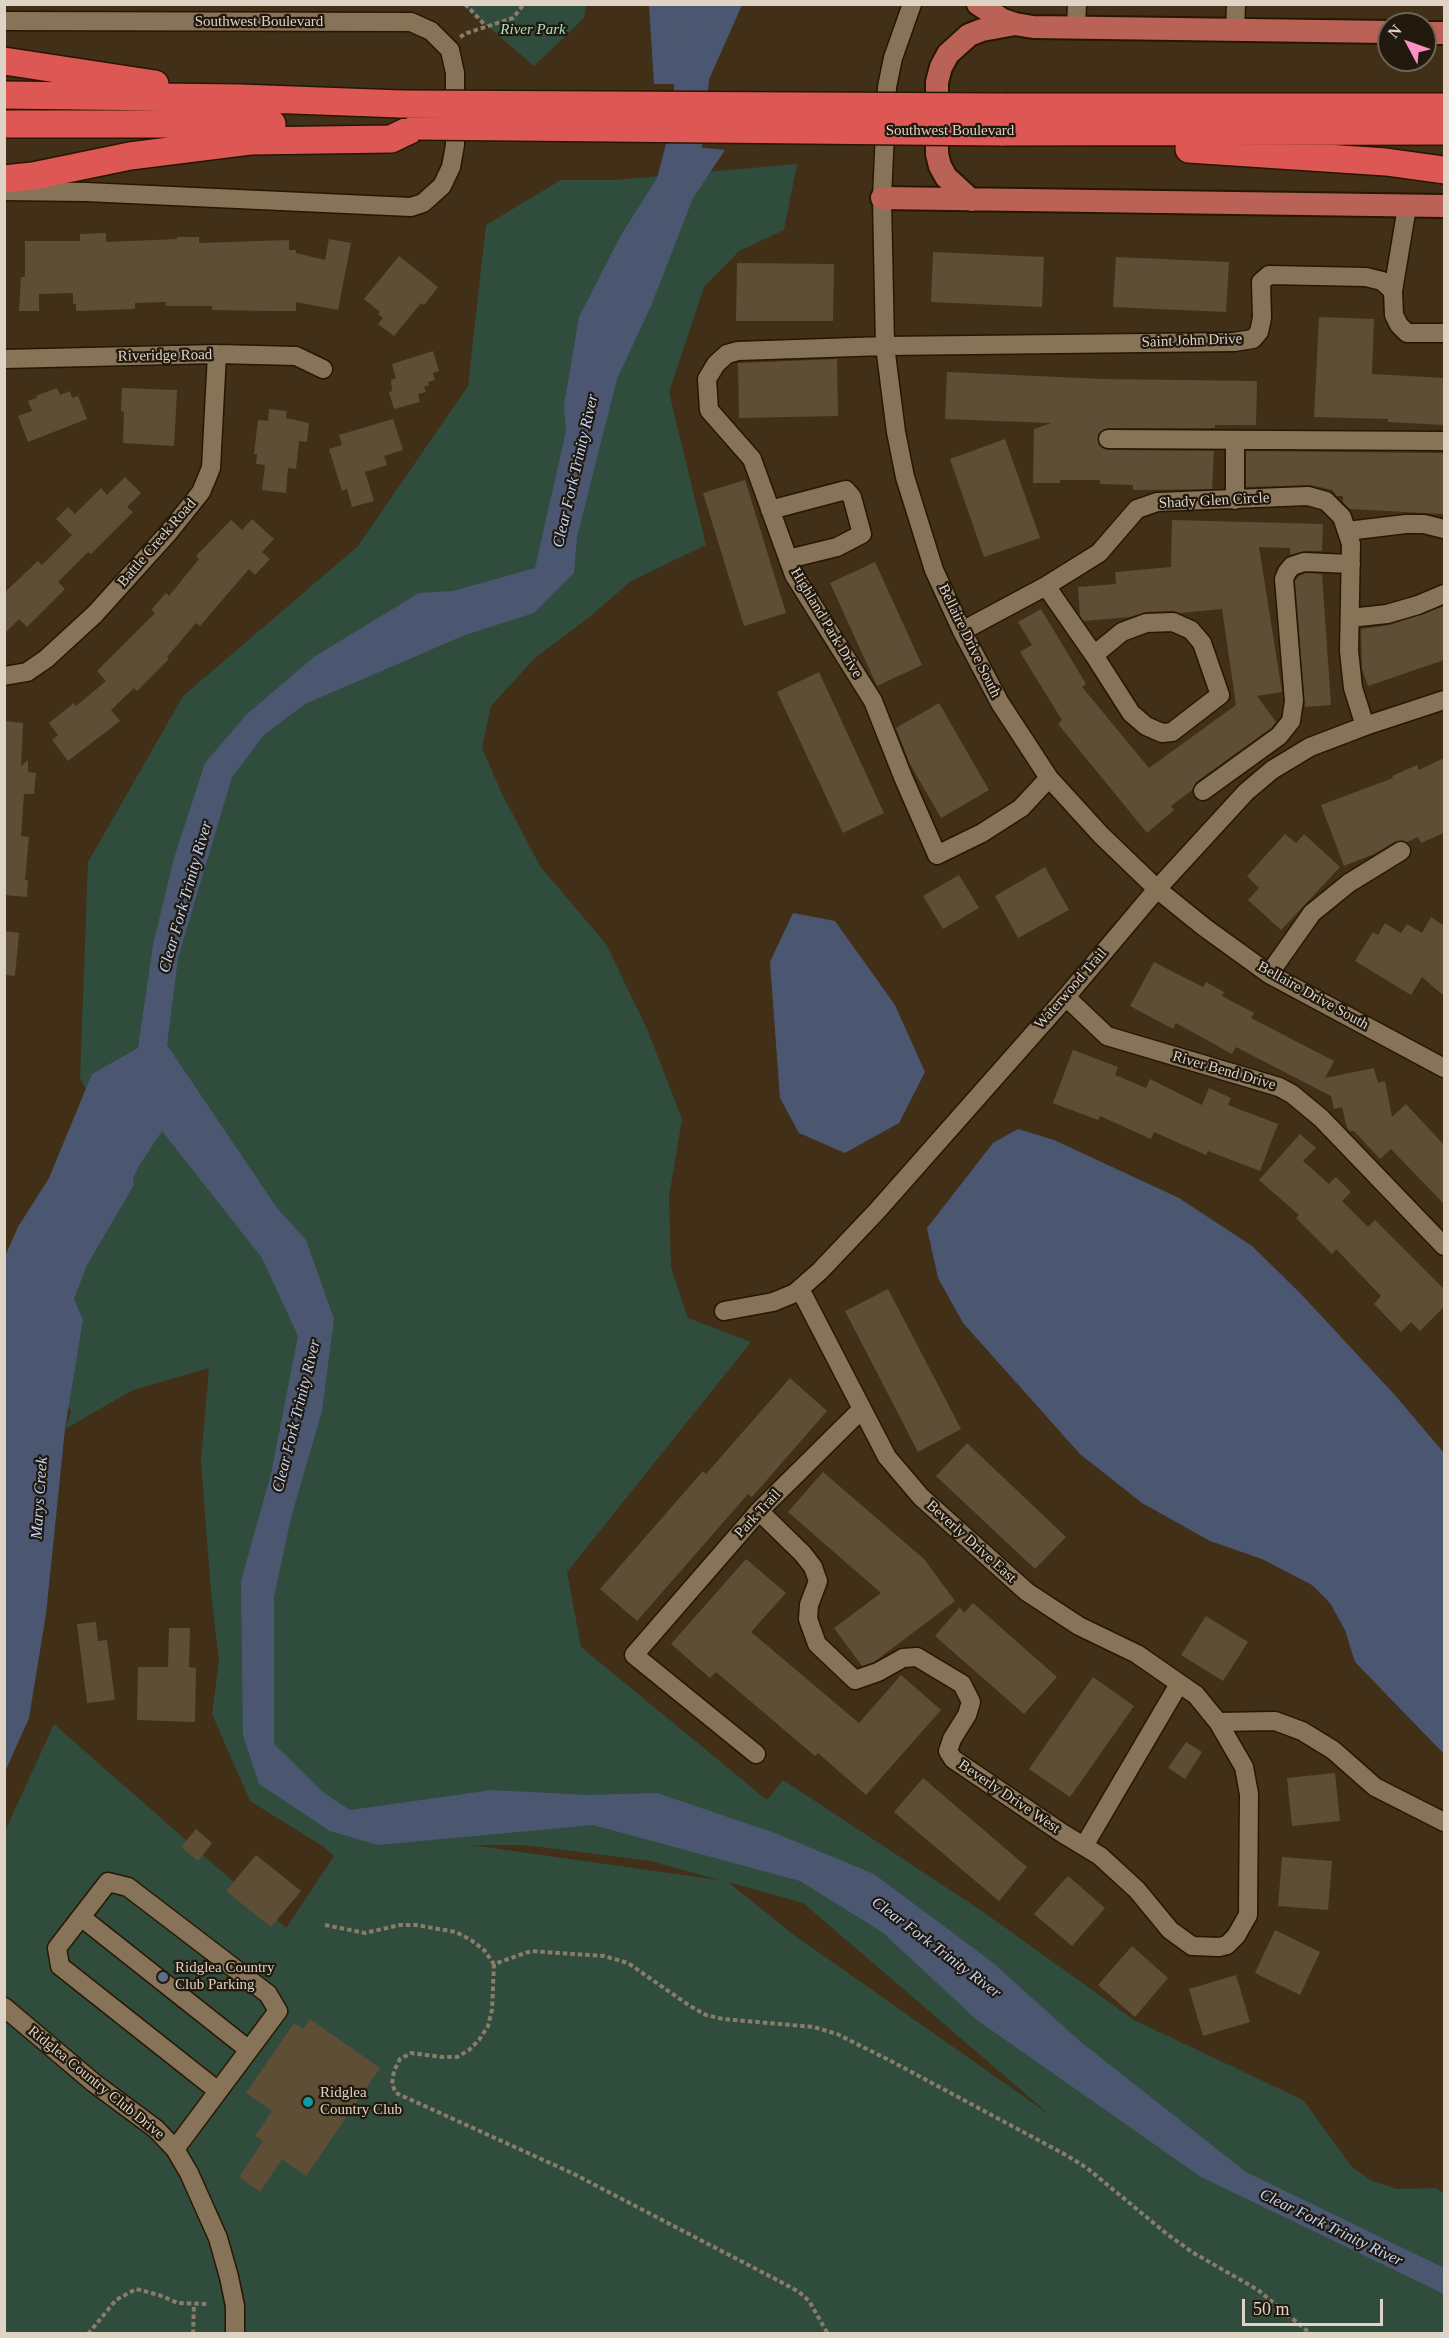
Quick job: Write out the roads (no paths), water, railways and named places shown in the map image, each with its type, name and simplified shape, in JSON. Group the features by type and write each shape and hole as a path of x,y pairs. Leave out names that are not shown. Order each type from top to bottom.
{"highway":[{"path":"4,61 73,70 239,98"},
{"name":"Southwest Boulevard","path":"4,95 239,98 1002,123 1444,131"},
{"name":"Southwest Boulevard","path":"4,124 418,126 1002,123 1444,107"},
{"path":"1002,123 1028,140 1245,151 1386,162 1444,170"},
{"path":"4,179 33,176 130,156 250,141 391,139 418,126"}],"main road":[{"path":"978,4 1003,20 1015,24"},
{"path":"970,200 946,177 938,160 937,82 948,54 969,35 982,30 1015,24 1076,28 1377,32"},
{"path":"882,198 1444,206"}],"street":[{"name":"Bellaire Drive South","path":"912,4 893,58 887,87 882,198 885,346 896,432 908,486 934,570 962,632 1000,703 1050,778 1101,835 1157,889 1204,927 1269,974 1444,1068"},
{"path":"1076,28 1077,4"},
{"path":"1236,4 1236,31"},
{"name":"Southwest Boulevard","path":"4,21 411,22 430,31 450,50 455,73 455,145 452,167 442,186 423,203 411,207 4,191"},
{"path":"1407,207 1393,291 1394,315 1399,325 1407,333 1444,333"},
{"name":"Saint John Drive","path":"885,346 1234,342 1252,339 1259,332 1262,318 1261,282 1269,274 1366,276 1382,281 1393,291"},
{"name":"Highland Park Drive","path":"885,346 738,351 727,354 716,364 707,379 709,410 752,459 794,575 873,701 903,777 938,855 982,833 1022,808 1050,778"},
{"name":"Riveridge Road","path":"4,359 217,354 296,356 323,369"},
{"name":"Battle Creek Road","path":"4,676 27,672 95,614 169,532 201,492 211,468 217,354"},
{"path":"1108,439 1444,441"},
{"path":"1234,440 1235,500"},
{"path":"770,510 846,490 852,497 862,534 837,547 788,559"},
{"name":"Shady Glen Circle","path":"962,632 1046,586 1099,553 1137,509 1157,502 1308,496 1326,501 1342,517 1351,544 1349,651 1353,688 1365,726"},
{"path":"1347,531 1406,524 1424,524 1444,528"},
{"path":"1203,791 1279,736 1291,721 1294,701 1284,579 1287,572 1292,566 1304,562 1351,564"},
{"path":"1046,586 1131,713 1146,726 1162,733 1172,732 1220,695 1202,643 1191,630 1173,622 1146,623 1122,632 1094,656"},
{"path":"1350,618 1387,614 1419,605 1444,594"},
{"name":"Waterwood Trail","path":"724,1311 773,1302 800,1289 820,1271 877,1211 1066,997 1157,889 1246,792 1272,770 1310,747 1444,700"},
{"path":"1269,974 1312,913 1349,883 1401,851"},
{"name":"River Bend Drive","path":"1066,997 1107,1036 1279,1087 1292,1094 1321,1118 1444,1246"},
{"name":"Beverly Drive East","path":"800,1289 887,1457 921,1497 1027,1592 1079,1626 1137,1654 1196,1695 1218,1722 1244,1767 1249,1794 1248,1851"},
{"name":"Park Trail","path":"756,1754 634,1655 759,1511 862,1409"},
{"name":"Beverly Drive West","path":"759,1511 803,1554 813,1567 818,1581 809,1605 808,1619 817,1644 855,1680 878,1672 903,1658 916,1657 962,1684 971,1702 967,1715 952,1739 948,1751 953,1759 1100,1856 1137,1890 1170,1930 1192,1946 1219,1947 1227,1945 1236,1936 1248,1915 1248,1851"},
{"path":"1084,1846 1179,1684"},
{"path":"1218,1722 1275,1721 1302,1731 1333,1750 1375,1787 1444,1822"},
{"path":"175,2149 278,2011 268,1994 128,1887 108,1882 57,1948 60,1966 218,2091"},
{"path":"81,1917 249,2050"},
{"name":"Ridglea Country Club Drive","path":"4,2007 94,2083 156,2129 175,2149 189,2173 218,2238 235,2306 235,2334"}],"water":[{"path":"649,5 742,5 707,84 654,84"},
{"name":"Marys Creek","path":"666,144 725,150 693,198 651,306 617,379 577,537 574,573 534,613 465,635 305,704 264,735 232,777 178,958 167,1045 277,1208 306,1240 334,1319 322,1411 291,1518 274,1597 274,1744 324,1793 350,1810 492,1790 587,1795 657,1793 775,1833 874,1874 992,1962 1082,2043 1246,2172 1444,2268 1444,2294 1201,2177 977,2020 882,1932 800,1881 593,1825 378,1845 330,1831 259,1784 243,1735 241,1581 271,1474 298,1336 262,1258 162,1131 139,1166 133,1178 134,1185 87,1265 74,1299 83,1320 65,1429 46,1614 29,1718 5,1772 5,1256 18,1227 49,1178 92,1074 138,1048 153,945 174,858 205,763 246,715 314,657 419,593 453,591 535,568 566,431 564,405 579,317 621,235 657,178"},
{"path":"793,913 835,921 895,1005 925,1072 899,1123 845,1153 799,1133 780,1098 770,962"},
{"path":"1018,1129 1054,1140 1179,1198 1252,1246 1300,1293 1394,1394 1444,1453 1444,1754 1355,1662 1345,1630 1330,1603 1312,1585 1262,1559 1210,1541 1142,1503 1080,1454 963,1323 938,1278 927,1228 993,1143"}],"waterway":[{"name":"Clear Fork Trinity River","path":"673,192 682,173 700,4"}],"place":[{"name":"Ridglea Country Club Parking","path":"163,1977"},
{"name":"Ridglea Country Club","path":"308,2102"}],"park label":[{"name":"River Park","path":"533,30"}]}
